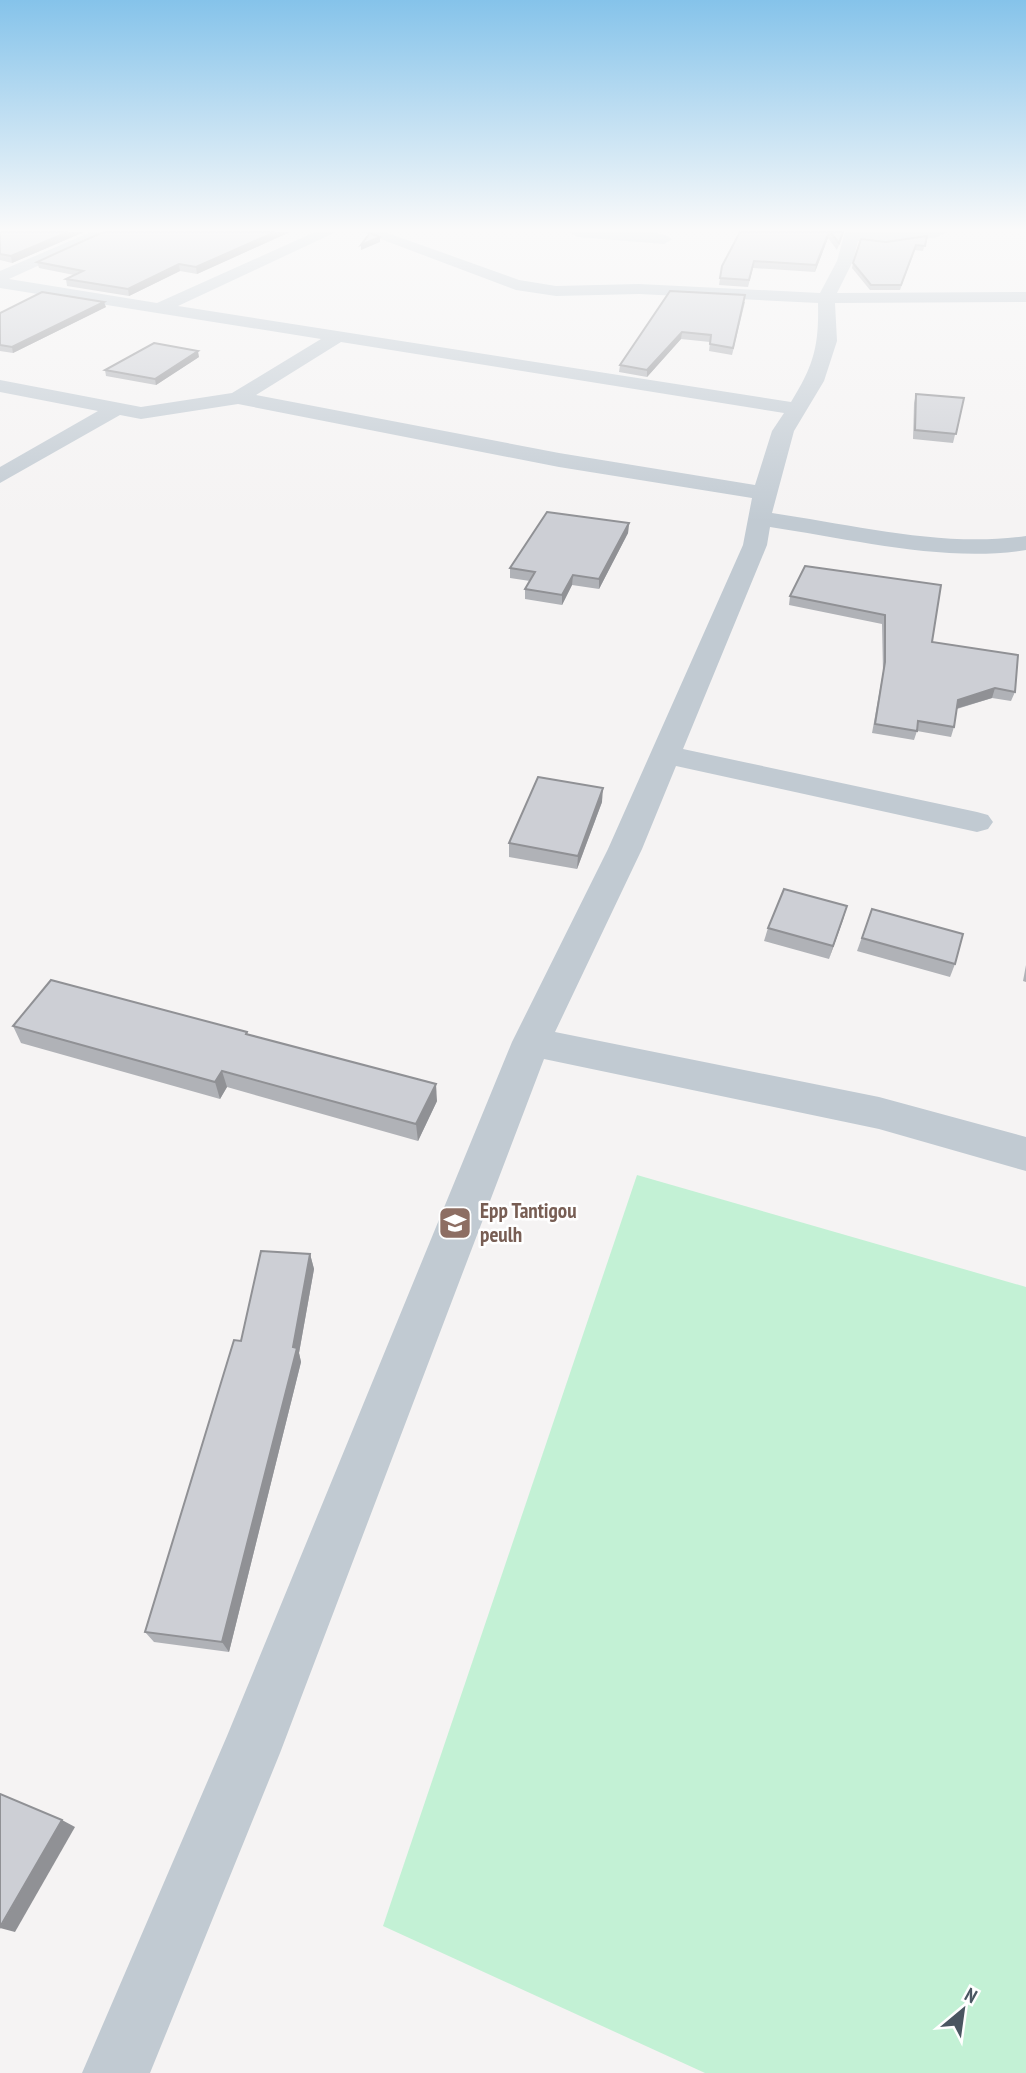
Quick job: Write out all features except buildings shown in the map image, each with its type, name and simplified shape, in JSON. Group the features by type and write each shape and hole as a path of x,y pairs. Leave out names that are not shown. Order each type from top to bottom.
{"street":[{"path":"284,329 797,410"},
{"path":"116,2073 250,1753 531,1042 667,755 755,545 761,506 783,431 814,381 828,341 827,329"},
{"path":"0,386 141,413 159,413 238,398 337,337"},
{"path":"238,398 545,458 960,547 993,548 1026,543"},
{"path":"0,476 118,408"},
{"path":"667,755 977,822"},
{"path":"531,1042 879,1113 1026,1154"}],"green space":[{"path":"637,1175 1026,1287 1026,2073 705,2073 383,1926"}],"place":[{"name":"Epp Tantigou peulh","path":"455,1223"}]}
